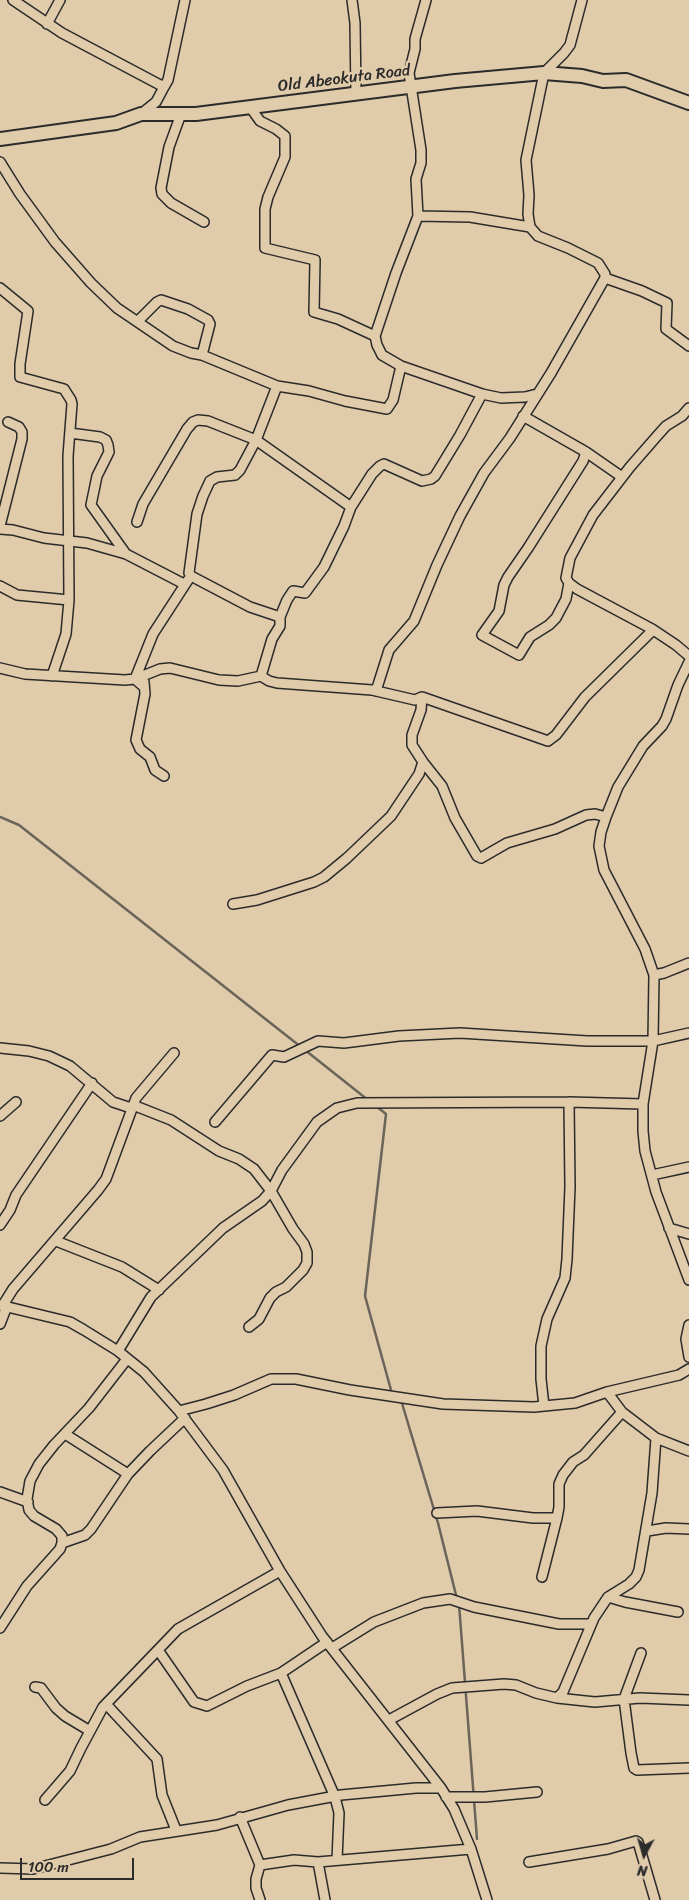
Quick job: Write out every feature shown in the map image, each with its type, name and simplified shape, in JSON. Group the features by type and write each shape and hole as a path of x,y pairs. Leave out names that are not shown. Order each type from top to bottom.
{"highway":[{"name":"Old Abeokuta Road","path":"0,139 116,122 141,114 181,114 250,107 544,73 582,76 603,81 626,80 689,103"}],"street":[{"path":"14,0 47,24 92,50 164,87"},
{"path":"47,24 60,0"},
{"path":"141,114 156,102 168,80 185,0"},
{"path":"352,0 355,23 356,94"},
{"path":"426,0 415,39 415,49 409,73 421,150 421,163 416,179 418,216 375,336 377,345 382,355 401,366 482,394 501,398 525,397 538,394"},
{"path":"376,690 389,650 414,621 460,516 484,473 538,394 605,278 605,274 598,264 568,248 538,236 530,227 528,214 526,160 544,73 570,45 582,0"},
{"path":"250,107 260,121 285,136 285,157 268,197 265,209 265,248 315,260 314,312 338,319 375,336"},
{"path":"181,114 170,147 161,188 162,194 171,203 204,222"},
{"path":"0,162 20,194 55,242 90,283 117,308 173,346 190,353 202,355 278,386 309,391 387,410 393,400 401,366"},
{"path":"418,216 470,217 530,227"},
{"path":"605,278 642,291 666,303 666,329 689,346"},
{"path":"0,288 28,311 20,364 20,377 64,389 72,404 68,456 69,600 66,634 52,676"},
{"path":"138,321 161,300 188,309 208,320 210,324 202,355"},
{"path":"278,386 256,440 240,470 235,474 217,477 210,481 197,514 189,573 191,576 250,607 280,618"},
{"path":"261,676 272,639 280,626 280,618 287,600 293,592 305,593 324,567 351,507 372,474 384,464 422,480 431,479 435,476 460,435 482,394"},
{"path":"689,408 682,416 666,426 622,477 593,515 570,558 566,571 566,578 569,583 577,589 653,630 689,656"},
{"path":"523,416 586,452 622,477"},
{"path":"137,522 143,504 193,422 198,420 208,421 256,440 351,507"},
{"path":"8,422 19,427 22,432 22,439 0,530 87,543 126,554 184,584"},
{"path":"70,433 100,437 106,440 109,452 97,476 91,505 126,554"},
{"path":"569,583 566,599 556,618 549,625 530,637 519,655 482,635 499,611 504,585 508,577 583,461 586,452"},
{"path":"135,678 153,634 191,576"},
{"path":"0,586 17,595 69,600"},
{"path":"0,668 26,674 108,680 135,678 160,669 170,668 219,680 238,681 261,676 277,683 376,690 415,700 422,697 548,741 556,735 585,697 653,630"},
{"path":"689,662 666,719 662,726 648,738 618,787 601,832 599,846 604,870 645,950 654,975 653,1041 643,1104 644,1138 652,1175 669,1228 689,1280"},
{"path":"145,674 143,686 145,694 137,732 137,744 150,757 155,770 164,776"},
{"path":"135,678 143,686"},
{"path":"422,697 421,710 411,740 412,745 442,786 455,818 474,852 481,858 507,843 555,829 586,815 595,814 606,817"},
{"path":"233,904 257,900 324,877 392,816 419,774 423,762"},
{"path":"654,975 664,973 689,962"},
{"path":"215,1122 272,1055 284,1057 318,1041 344,1043 399,1036 460,1033 587,1042 653,1041 689,1033"},
{"path":"0,1048 29,1051 49,1056 70,1066 114,1102 132,1106 171,1120 219,1151 238,1159 254,1169 271,1191 307,1252 303,1270 286,1287 276,1292 270,1298 258,1319 249,1327"},
{"path":"0,1324 3,1305 13,1289 56,1241 106,1179 136,1098 174,1053"},
{"path":"0,1225 10,1210 16,1195 92,1083"},
{"path":"0,1116 16,1102"},
{"path":"118,1351 145,1305 223,1228 253,1209 271,1191 282,1170 317,1122 337,1108 357,1103 569,1102 643,1104"},
{"path":"544,1406 541,1379 541,1346 547,1320 565,1278 567,1259 570,1204 569,1102"},
{"path":"652,1175 689,1167"},
{"path":"669,1228 689,1234"},
{"path":"56,1241 122,1267 159,1290"},
{"path":"3,1305 70,1322 118,1351 144,1372 182,1414 223,1470 280,1572 330,1645 441,1788 454,1809 471,1849 487,1900"},
{"path":"689,1326 686,1339 689,1356"},
{"path":"0,1628 27,1586 60,1549 62,1543 62,1536 56,1529 34,1516 29,1510 30,1482 39,1464 89,1408 128,1359"},
{"path":"62,1543 85,1535 91,1529 128,1474 182,1414 272,1379 288,1379 442,1404 544,1406 575,1402 607,1392 679,1375 688,1372 689,1369"},
{"path":"607,1392 622,1412 656,1438 689,1451"},
{"path":"542,1577 557,1518 559,1484 563,1475 573,1462 584,1455 622,1412"},
{"path":"65,1434 128,1474"},
{"path":"557,1698 567,1684 591,1624 608,1597 629,1584 636,1577 647,1531 656,1438"},
{"path":"0,1492 28,1502"},
{"path":"437,1513 477,1511 533,1518 557,1518"},
{"path":"647,1531 666,1528 689,1529"},
{"path":"45,1800 70,1772 90,1731 106,1704 178,1629 280,1572"},
{"path":"608,1597 678,1612"},
{"path":"158,1650 194,1702 207,1706 247,1686 281,1673 374,1622 423,1603 450,1599 474,1607 559,1624 591,1624"},
{"path":"641,1653 624,1700 630,1753 634,1768 637,1770 689,1768"},
{"path":"281,1673 335,1796 339,1813 338,1860"},
{"path":"389,1720 437,1694 452,1688 467,1686 510,1684 557,1698 595,1702 640,1698 689,1700"},
{"path":"35,1687 41,1688 56,1708 65,1716 90,1731"},
{"path":"106,1704 157,1759 160,1790 176,1830"},
{"path":"0,1868 33,1869 111,1849 140,1837 217,1825 240,1817 335,1796 441,1788"},
{"path":"446,1797 485,1797 537,1792"},
{"path":"240,1817 260,1865 256,1879 256,1888 260,1900"},
{"path":"529,1862 608,1849 636,1841 638,1842 655,1900"},
{"path":"260,1865 294,1860 318,1862 471,1849"},
{"path":"318,1862 325,1900"}],"waterway":[{"path":"0,817 19,825 301,1047"},
{"path":"305,1050 368,1100"},
{"path":"376,1106 386,1114 365,1296 391,1390"},
{"path":"401,1400 438,1523 457,1599"},
{"path":"459,1604 477,1839"}]}
